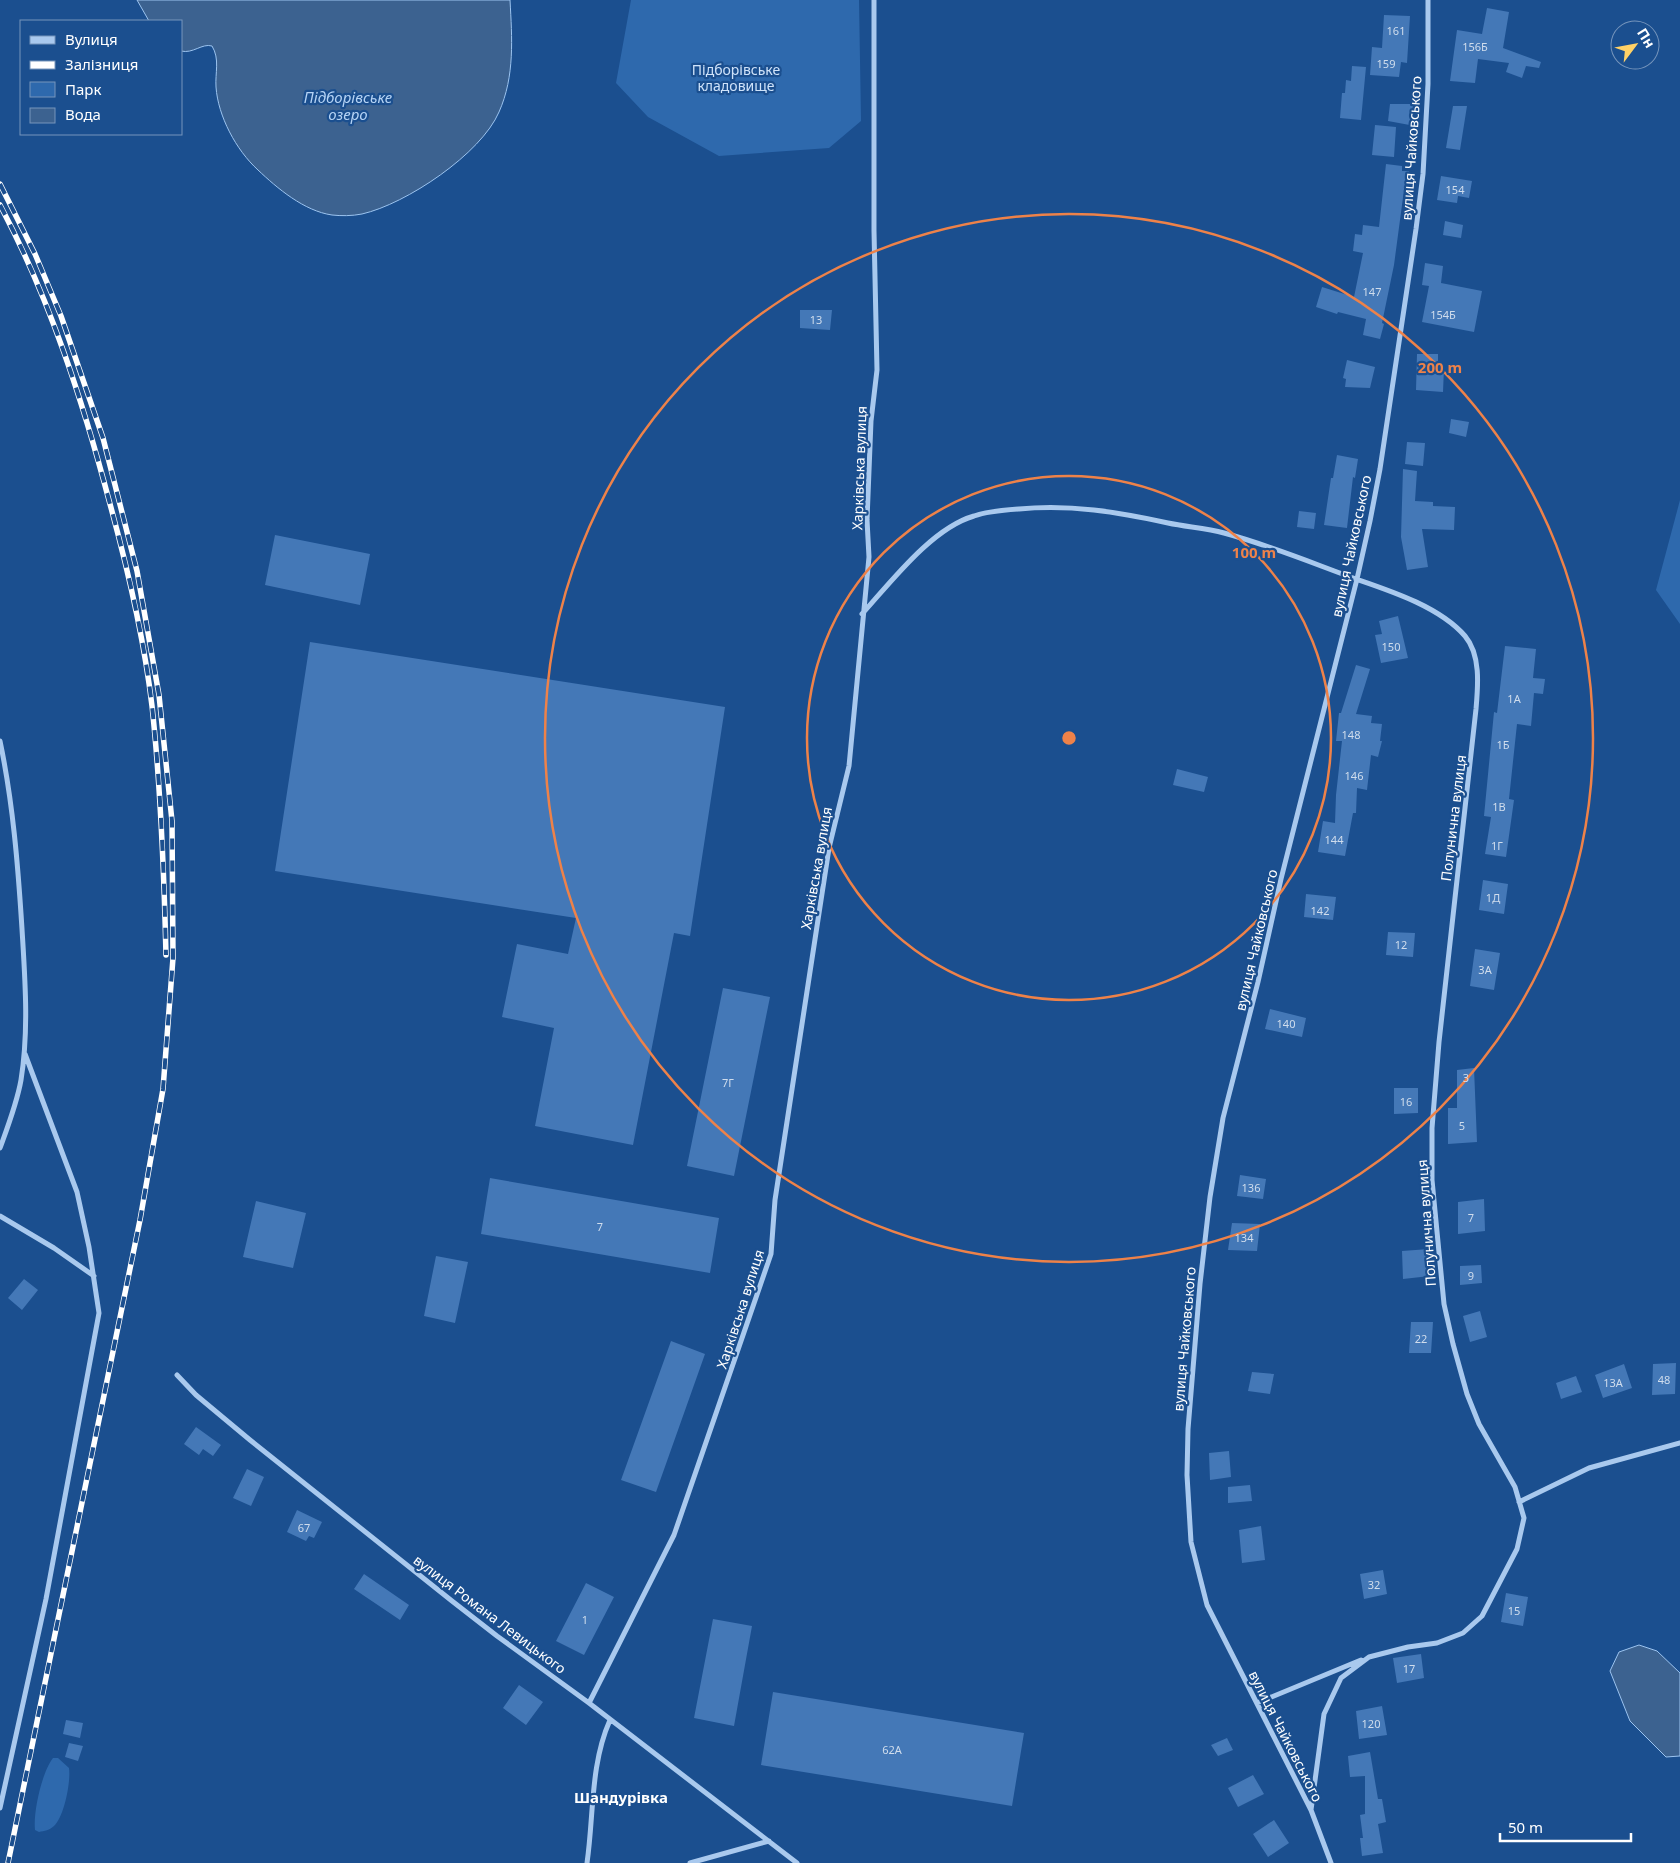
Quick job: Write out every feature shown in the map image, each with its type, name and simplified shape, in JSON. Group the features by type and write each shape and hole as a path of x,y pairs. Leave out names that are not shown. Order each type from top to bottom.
{"street":[{"name":"Харківська вулиця","path":"589,1703 674,1535 772,1254 775,1200 829,848 848,766 868,557 867,520 871,421 877,370 874,232 874,0"},
{"name":"вулиця Чайковського","path":"1331,1863 1311,1810 1208,1605 1192,1542 1187,1466 1198,1302 1210,1197 1223,1118 1357,579 1380,469 1418,220 1426,124 1428,0"},
{"name":"Полунична вулиця","path":"862,614 918,554 947,528 976,515 1027,508 1072,507 1107,510 1223,533 1306,560 1402,595 1427,608 1446,620 1466,637 1473,649 1478,679 1476,709 1439,1042 1432,1128 1432,1180 1444,1304 1453,1344 1478,1424 1515,1487 1524,1518 1517,1549 1482,1616 1463,1633 1438,1642 1369,1657 1341,1678 1324,1714 1311,1810"},
{"path":"0,741 10,798 18,878 24,978 25,1054 16,1104 0,1148"},
{"path":"0,1808 46,1599 99,1313 94,1276 76,1192 25,1054"},
{"path":"0,1216 54,1248 94,1276"},
{"name":"вулиця Романа Левицького","path":"177,1374 196,1395 282,1466 497,1636 589,1703 797,1863"},
{"path":"1519,1502 1589,1468 1680,1443"},
{"path":"1257,1703 1369,1657"},
{"path":"587,1863 596,1773 602,1742 610,1720"},
{"path":"690,1863 768,1842"}],"green space":[{"name":"Підборівське кладовище","path":"631,0 859,0 861,121 829,148 719,156 648,117 616,83"},
{"path":"1680,500 1680,624 1656,590"},
{"path":"53,1758 58,1758 69,1768 68,1790 58,1821 51,1828 39,1832 35,1830 37,1803 45,1773"}],"water":[{"name":"Підборівське озеро","path":"137,0 510,0 511,57 508,85 499,112 490,128 459,160 440,175 399,200 380,208 362,214 332,215 311,209 292,198 258,170 242,153 224,121 220,109 216,87 217,61 212,46 208,45 190,51 182,51 182,20 148,20"},
{"path":"1639,1645 1657,1651 1680,1673 1680,1756 1666,1757 1630,1721 1610,1671 1619,1652"}],"building":[{"path":"1487,8 1509,12 1503,48 1541,62 1539,68 1526,66 1522,78 1506,72 1509,63 1478,59 1475,83 1450,81 1457,30 1482,34"},
{"path":"1384,15 1410,16 1407,63 1401,62 1399,77 1370,75 1372,47 1382,48"},
{"path":"1352,66 1366,67 1361,120 1340,118 1342,93 1345,93 1346,80 1351,81"},
{"path":"1390,104 1413,104 1415,126 1388,121"},
{"path":"1453,106 1467,106 1460,150 1446,148"},
{"path":"1375,125 1396,127 1394,157 1372,155"},
{"path":"1386,164 1402,166 1402,171 1409,171 1407,190 1404,190 1394,265 1380,339 1363,335 1366,319 1338,312 1337,314 1316,307 1322,287 1354,297 1363,253 1353,251 1355,234 1362,235 1363,225 1379,227"},
{"path":"1441,176 1472,181 1469,198 1458,196 1457,203 1437,200"},
{"path":"1445,221 1463,225 1461,238 1443,235"},
{"path":"1425,263 1443,266 1441,283 1482,291 1474,332 1422,322 1429,286 1422,285"},
{"path":"800,310 832,310 830,330 800,328"},
{"path":"1417,354 1438,354 1438,368 1444,368 1443,392 1416,390"},
{"path":"1347,360 1375,367 1370,388 1345,387 1346,379 1343,378"},
{"path":"1451,419 1469,422 1466,437 1449,433"},
{"path":"1407,442 1425,443 1423,466 1405,464"},
{"path":"1337,455 1358,459 1355,478 1353,477 1347,528 1324,525 1331,478 1333,478"},
{"path":"1403,469 1417,471 1415,501 1433,502 1433,506 1455,507 1454,530 1422,529 1428,567 1407,570 1401,537"},
{"path":"1299,511 1316,513 1314,529 1297,527"},
{"path":"275,535 370,554 360,605 265,585"},
{"path":"1398,616 1408,658 1381,663 1375,635 1382,634 1379,621"},
{"path":"310,642 725,707 690,936 674,933 633,1145 535,1126 554,1028 502,1017 517,944 568,954 576,918 275,871"},
{"path":"1505,646 1536,649 1533,678 1545,679 1543,694 1534,693 1531,726 1517,724 1509,799 1514,800 1506,857 1485,854 1491,817 1484,816 1494,712 1497,713"},
{"path":"1356,665 1370,669 1356,714 1372,716 1371,723 1382,724 1380,741 1382,741 1378,757 1371,755 1367,790 1357,788 1356,813 1353,813 1345,856 1318,852 1323,821 1335,823 1342,741 1336,741 1339,713 1341,713"},
{"path":"1177,769 1208,777 1204,792 1173,785"},
{"path":"1483,880 1508,884 1504,914 1479,910"},
{"path":"1306,894 1336,897 1333,920 1304,917"},
{"path":"1388,932 1415,933 1413,957 1386,955"},
{"path":"1475,949 1500,953 1494,990 1470,986"},
{"path":"723,988 770,997 734,1176 687,1166"},
{"path":"1270,1009 1306,1018 1302,1037 1265,1029"},
{"path":"1474,1068 1477,1142 1448,1144 1448,1108 1457,1108 1457,1070"},
{"path":"1394,1088 1418,1088 1418,1113 1394,1114"},
{"path":"1240,1175 1266,1179 1263,1199 1237,1196"},
{"path":"490,1178 719,1218 710,1273 481,1234"},
{"path":"1484,1199 1485,1231 1458,1234 1458,1202"},
{"path":"256,1201 306,1213 293,1268 243,1257"},
{"path":"1232,1223 1260,1224 1257,1251 1228,1250"},
{"path":"1429,1249 1430,1276 1403,1279 1402,1251"},
{"path":"436,1256 468,1262 455,1323 424,1316"},
{"path":"1481,1265 1482,1283 1460,1285 1460,1266"},
{"path":"24,1279 38,1290 22,1310 8,1298"},
{"path":"1480,1311 1487,1337 1470,1342 1463,1316"},
{"path":"1411,1322 1433,1322 1431,1353 1409,1353"},
{"path":"671,1341 705,1354 656,1492 621,1480"},
{"path":"1676,1363 1675,1394 1652,1395 1653,1364"},
{"path":"1624,1364 1632,1388 1603,1398 1595,1375"},
{"path":"1252,1372 1274,1374 1270,1394 1248,1391"},
{"path":"1576,1376 1582,1392 1561,1399 1556,1383"},
{"path":"196,1427 221,1445 213,1456 203,1449 199,1455 184,1444"},
{"path":"1229,1451 1231,1477 1210,1480 1209,1453"},
{"path":"247,1469 264,1477 251,1506 233,1498"},
{"path":"1250,1485 1252,1501 1228,1503 1228,1487"},
{"path":"297,1510 322,1522 314,1538 309,1536 306,1541 287,1532"},
{"path":"1261,1526 1265,1560 1242,1563 1239,1530"},
{"path":"1383,1570 1387,1594 1364,1599 1360,1574"},
{"path":"364,1574 409,1605 400,1620 354,1589"},
{"path":"586,1583 614,1597 584,1655 556,1641"},
{"path":"1506,1593 1528,1597 1523,1626 1501,1622"},
{"path":"713,1619 752,1626 734,1726 694,1718"},
{"path":"1421,1654 1424,1678 1397,1683 1393,1658"},
{"path":"519,1685 543,1702 526,1725 503,1708"},
{"path":"773,1692 1024,1733 1012,1806 761,1765"},
{"path":"1382,1706 1387,1735 1359,1739 1356,1711"},
{"path":"66,1720 83,1723 80,1738 63,1734"},
{"path":"1227,1738 1233,1750 1218,1756 1211,1745"},
{"path":"69,1743 83,1746 78,1761 65,1757"},
{"path":"1370,1752 1378,1799 1382,1799 1386,1822 1378,1824 1383,1853 1362,1856 1360,1838 1363,1838 1360,1815 1365,1814 1365,1776 1350,1777 1348,1756"},
{"path":"1253,1775 1264,1794 1238,1807 1228,1788"},
{"path":"1274,1820 1289,1843 1268,1857 1253,1834"}],"railway":[{"path":"0,184 35,254 61,316 103,438 137,571 159,695 172,821 173,958 163,1089 140,1220 8,1863"},
{"path":"0,205 50,314 77,389 110,504 135,604 149,681 158,768 166,955"}],"district":[{"name":"Шандурівка","path":"621,1797"}]}
